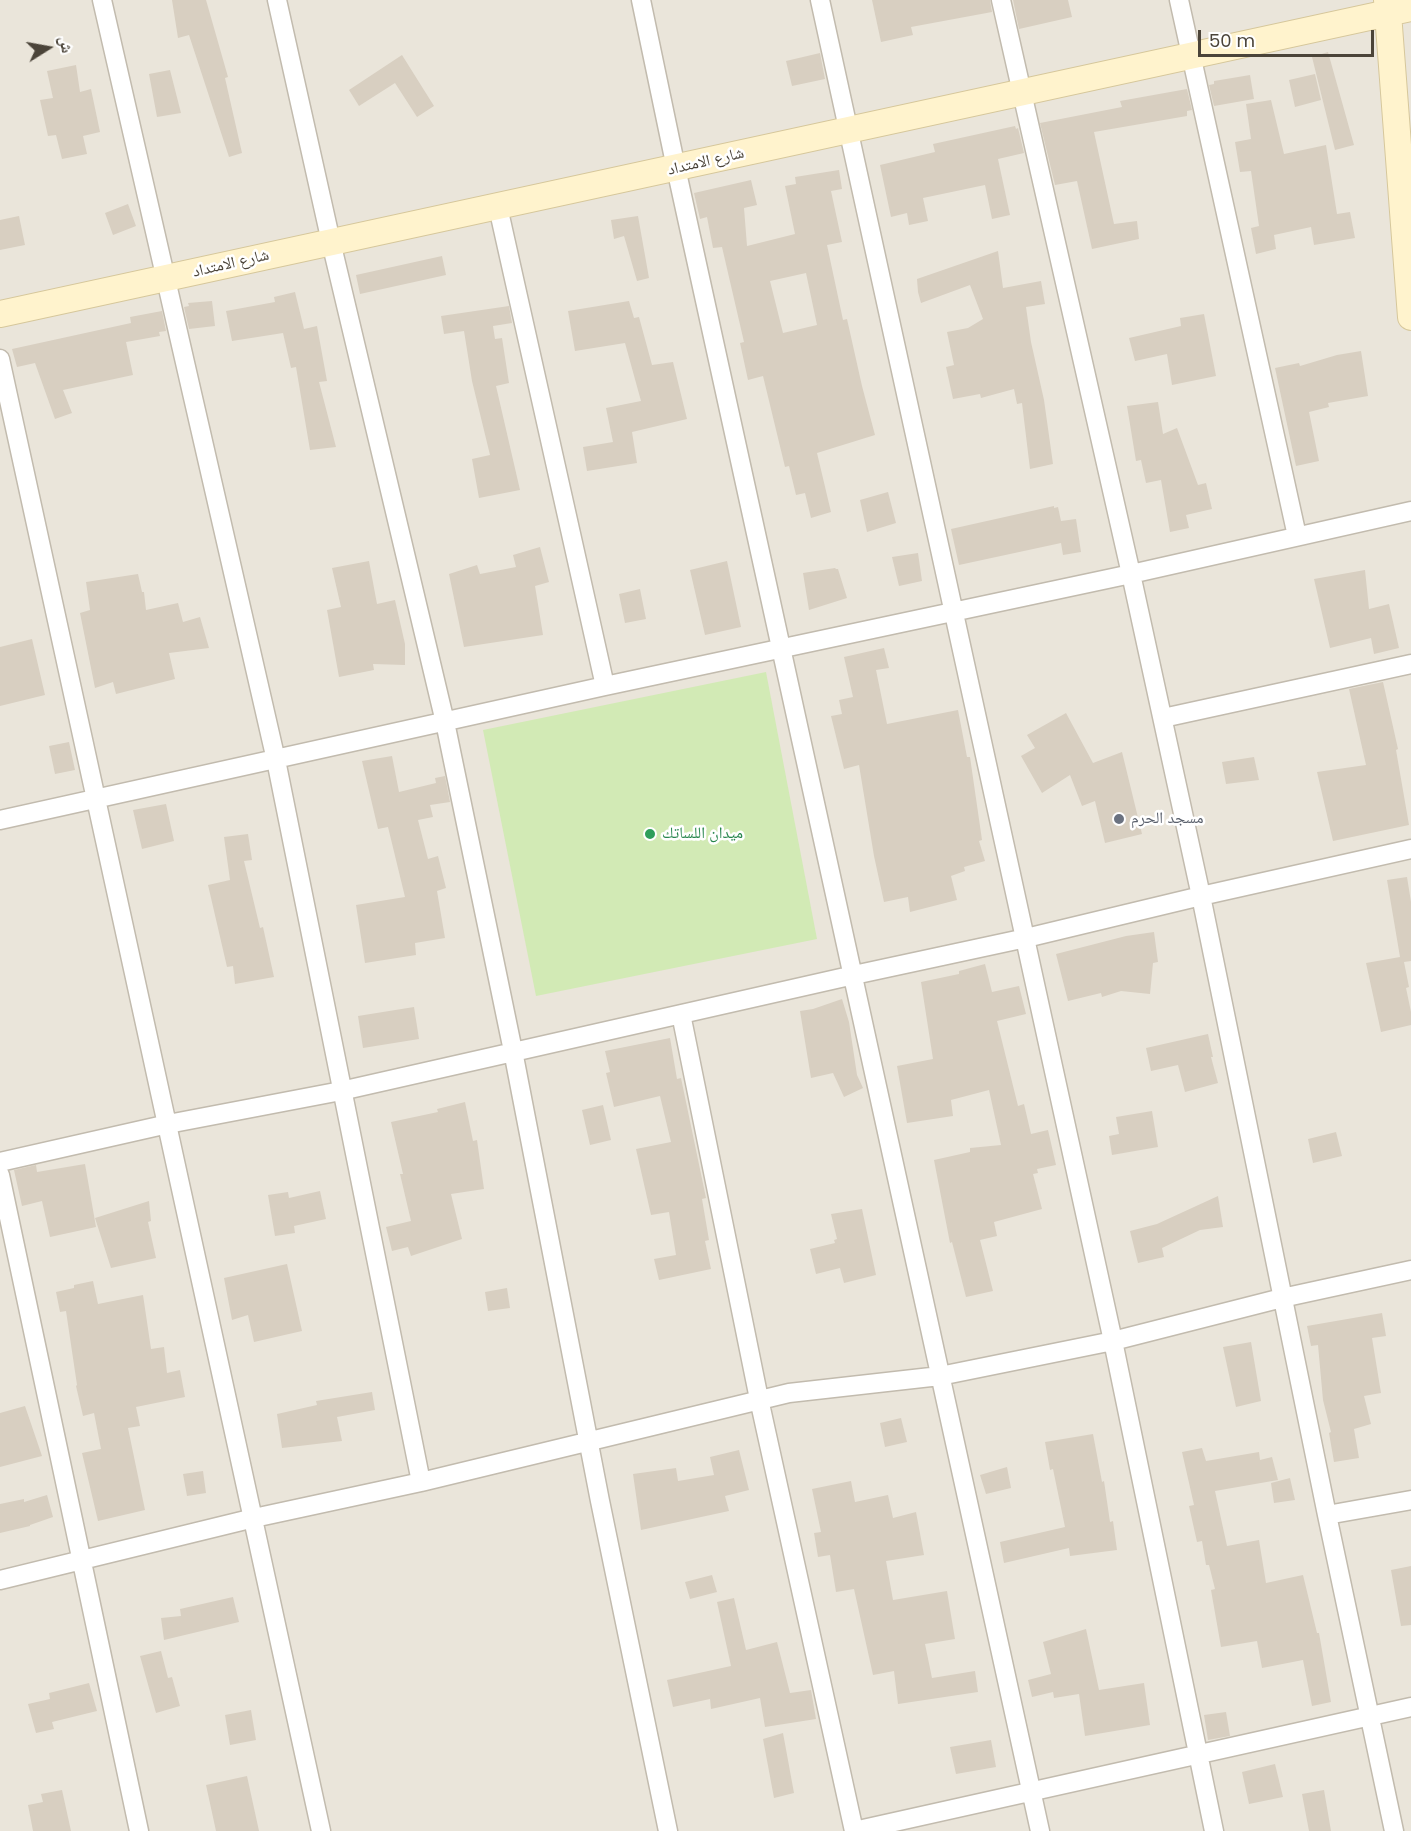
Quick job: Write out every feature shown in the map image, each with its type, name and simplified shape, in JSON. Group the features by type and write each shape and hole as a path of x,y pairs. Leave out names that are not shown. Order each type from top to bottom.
{"street":[{"path":"102,0 276,760 421,1482"},
{"path":"277,0 331,242 445,722 513,1051 668,1831"},
{"path":"641,0 1040,1831"},
{"path":"820,0 1113,1341 1214,1831"},
{"path":"1001,0 1131,574 1201,896 1326,1515 1394,1831"},
{"path":"1179,0 1297,536"},
{"path":"1396,7 1411,316"},
{"name":"شارع الامتداد","path":"0,314 1191,56 1396,7"},
{"path":"498,207 605,686"},
{"path":"0,359 321,1831"},
{"path":"0,820 1411,511"},
{"path":"1162,718 1411,664"},
{"path":"0,1162 168,1124 341,1090 1026,938 1411,849"},
{"path":"681,1014 759,1399 854,1831 1411,1707"},
{"path":"0,1174 139,1831"},
{"path":"0,1580 254,1518 421,1482 589,1442 759,1399 811,1389 940,1376 1113,1341 1282,1298 1411,1270"},
{"path":"1326,1515 1411,1500"}],"shaded area":[{"path":"0,0 1411,0 1411,1831 0,1831"}],"green space":[{"name":"ميدان اللساتك","path":"766,672 817,939 536,996 483,730"}],"building":[{"path":"172,0 206,0 228,77 225,78 242,153 229,157 189,35 178,38"},
{"path":"872,0 990,0 992,12 911,27 913,35 881,42"},
{"path":"1013,0 1068,0 1072,17 1019,29"},
{"path":"1328,52 1354,145 1335,150 1312,57"},
{"path":"820,53 825,79 792,86 786,61"},
{"path":"402,55 434,106 417,117 395,83 359,106 349,90"},
{"path":"76,65 80,92 91,89 100,132 83,136 87,154 62,159 56,135 48,136 40,100 53,98 47,71"},
{"path":"170,70 181,113 157,117 149,74"},
{"path":"1315,74 1321,100 1295,107 1289,80"},
{"path":"1250,75 1254,99 1214,106 1209,85 1214,84 1214,81"},
{"path":"1187,89 1192,110 1187,111 1187,116 1094,132 1114,224 1137,221 1139,239 1092,249 1077,181 1055,185 1040,123 1122,107 1120,101"},
{"path":"1271,100 1284,154 1326,145 1337,214 1350,212 1355,238 1314,245 1311,227 1274,235 1276,249 1256,254 1251,228 1259,226 1251,171 1240,172 1235,142 1251,139 1246,104"},
{"path":"1015,126 1016,129 1018,128 1024,153 998,159 1010,215 992,219 985,185 923,198 928,221 909,225 907,213 891,217 880,165 935,152 933,144"},
{"path":"839,170 842,189 831,191 842,242 827,245 843,320 847,319 875,435 817,453 831,512 811,518 805,493 796,495 789,466 785,467 763,376 748,380 740,343 744,342 722,247 713,248 707,217 700,219 694,193 751,180 757,205 744,208 747,246 795,234 785,186 796,184 795,177","holes":["806,273 817,325 783,333 770,281"]},
{"path":"128,204 136,226 113,235 105,213"},
{"path":"19,216 25,245 0,250 0,220"},
{"path":"638,216 649,278 637,281 624,236 614,239 611,220"},
{"path":"998,251 1003,288 1041,281 1045,304 1026,307 1044,400 1053,464 1030,469 1022,403 1017,404 1014,389 981,398 980,394 953,399 946,367 954,365 947,332 968,328 983,319 970,285 921,303 918,292 917,279"},
{"path":"442,256 446,275 360,294 356,275"},
{"path":"295,292 304,329 317,326 327,381 319,382 336,447 310,450 296,367 291,368 283,333 232,341 226,311 275,302 274,297"},
{"path":"212,301 215,326 189,329 184,307 189,306 188,303"},
{"path":"629,301 634,318 639,317 652,365 673,362 687,419 632,432 637,463 587,471 583,447 613,442 606,408 641,401 625,343 575,351 568,311"},
{"path":"509,306 512,323 493,326 495,339 502,338 509,383 496,386 520,490 479,498 472,459 490,455 472,381 464,331 444,334 441,316"},
{"path":"162,311 166,331 159,332 160,336 126,342 133,375 63,390 72,413 55,419 35,363 17,367 12,349 131,323 130,317"},
{"path":"1204,314 1216,376 1172,385 1167,354 1135,361 1129,338 1181,326 1180,318"},
{"path":"1361,351 1368,396 1328,403 1329,407 1309,412 1319,461 1296,466 1275,368 1299,363 1300,366 1337,355"},
{"path":"1158,402 1163,434 1177,428 1198,485 1206,483 1212,509 1186,515 1189,528 1170,532 1161,480 1146,483 1141,460 1136,461 1127,406"},
{"path":"888,492 896,523 867,532 860,500"},
{"path":"1054,506 1054,508 1058,507 1061,521 1076,519 1081,552 1063,555 1061,543 959,565 951,529"},
{"path":"540,547 549,582 535,586 543,635 464,647 449,574 477,565 480,574 516,567 513,555"},
{"path":"918,553 922,581 899,586 892,557"},
{"path":"369,561 377,604 395,600 405,644 405,665 373,664 374,670 339,677 327,610 341,607 332,568"},
{"path":"727,561 741,627 705,635 690,570"},
{"path":"838,569 847,598 809,610 803,573"},
{"path":"1365,570 1369,609 1389,604 1399,648 1374,654 1371,638 1330,648 1314,579"},
{"path":"138,574 142,592 144,592 146,610 178,603 183,622 200,617 209,648 169,653 175,679 116,694 113,682 95,688 80,613 90,610 86,582"},
{"path":"640,589 646,619 625,623 619,594"},
{"path":"32,639 45,695 0,706 0,647"},
{"path":"884,648 889,668 876,670 887,724 958,710 967,757 970,757 982,840 979,841 985,861 964,867 965,871 951,876 957,900 910,912 908,897 884,902 859,765 844,769 831,716 842,714 839,700 853,697 844,657"},
{"path":"1383,682 1398,749 1396,750 1409,825 1333,841 1317,772 1366,765 1349,689"},
{"path":"1066,713 1093,763 1122,752 1142,834 1105,843 1095,801 1082,806 1070,775 1042,793 1021,756 1035,748 1027,735"},
{"path":"69,742 75,770 55,774 49,746"},
{"path":"392,756 399,792 436,783 435,778 445,776 450,802 430,805 433,817 418,820 428,859 438,856 446,888 437,891 445,938 415,943 416,955 365,963 356,905 405,897 388,827 378,829 362,761"},
{"path":"1254,757 1259,780 1226,784 1222,762"},
{"path":"166,804 174,841 142,849 133,810"},
{"path":"248,834 252,860 244,861 260,928 263,927 274,977 235,984 233,966 227,967 208,885 230,880 224,837"},
{"path":"1407,877 1411,902 1411,961 1404,962 1409,987 1406,988 1411,1025 1381,1032 1366,963 1400,957 1387,880"},
{"path":"1154,932 1158,962 1153,963 1150,994 1121,991 1102,997 1101,993 1068,1001 1056,954 1126,936"},
{"path":"985,964 992,992 1019,986 1026,1014 997,1021 1018,1106 1024,1104 1031,1134 1048,1130 1056,1165 1037,1169 1038,1173 1033,1174 1042,1209 994,1222 997,1236 980,1240 993,1291 966,1297 952,1242 950,1243 934,1160 970,1152 970,1148 1001,1145 989,1090 951,1100 953,1116 907,1123 897,1066 933,1059 921,982 959,974 959,971"},
{"path":"842,999 849,1022 857,1075 863,1088 844,1097 833,1073 811,1078 800,1011"},
{"path":"414,1007 419,1039 363,1048 358,1016"},
{"path":"1208,1034 1218,1083 1185,1092 1178,1065 1151,1071 1146,1048"},
{"path":"670,1038 677,1079 681,1078 706,1198 702,1199 709,1240 705,1241 711,1269 659,1280 654,1259 676,1255 669,1212 651,1215 636,1149 671,1142 660,1096 614,1107 606,1073 610,1072 605,1051"},
{"path":"465,1102 473,1141 477,1140 484,1189 451,1194 462,1239 411,1256 408,1247 392,1251 386,1227 411,1221 391,1122 438,1112 437,1109"},
{"path":"603,1105 611,1140 590,1145 582,1110"},
{"path":"1152,1111 1158,1147 1112,1155 1109,1136 1119,1134 1116,1117"},
{"path":"1336,1132 1342,1156 1313,1163 1308,1139"},
{"path":"85,1164 96,1227 50,1237 42,1201 22,1206 14,1170 36,1165 37,1172"},
{"path":"320,1191 326,1219 294,1226 295,1233 275,1236 268,1195 288,1192 289,1198"},
{"path":"1218,1196 1223,1227 1200,1230 1162,1248 1164,1257 1138,1263 1130,1231 1157,1224"},
{"path":"149,1201 151,1221 148,1222 156,1258 111,1268 95,1218"},
{"path":"862,1209 876,1275 844,1283 840,1268 816,1274 810,1249 835,1243 834,1240 837,1239 831,1214"},
{"path":"287,1264 302,1331 254,1342 248,1315 232,1320 224,1278"},
{"path":"93,1281 98,1304 143,1295 151,1349 164,1347 167,1373 180,1370 185,1397 136,1407 140,1426 128,1428 145,1510 98,1521 82,1453 101,1449 94,1413 83,1416 76,1386 66,1311 60,1312 56,1292"},
{"path":"507,1288 510,1308 488,1311 485,1292"},
{"path":"1382,1313 1386,1336 1372,1338 1381,1393 1364,1396 1371,1424 1354,1429 1359,1458 1334,1462 1329,1433 1331,1432 1323,1400 1318,1345 1311,1346 1307,1326"},
{"path":"1251,1342 1261,1401 1236,1407 1223,1347"},
{"path":"372,1392 375,1410 337,1417 342,1441 282,1448 277,1414 317,1405 316,1401"},
{"path":"25,1406 42,1456 0,1467 0,1413"},
{"path":"901,1418 907,1442 885,1447 880,1423"},
{"path":"1093,1434 1102,1482 1104,1481 1110,1522 1113,1521 1117,1550 1070,1556 1069,1548 1004,1563 1000,1542 1065,1527 1045,1442"},
{"path":"1202,1448 1206,1461 1259,1452 1260,1460 1272,1457 1278,1480 1215,1491 1227,1546 1259,1540 1266,1583 1303,1575 1317,1633 1319,1633 1331,1702 1312,1706 1303,1660 1262,1668 1257,1641 1221,1647 1211,1590 1215,1589 1209,1565 1206,1565 1202,1541 1197,1542 1189,1506 1194,1505 1182,1452"},
{"path":"739,1450 749,1490 725,1496 729,1511 641,1530 633,1474 676,1468 678,1481 714,1475 710,1457"},
{"path":"1007,1467 1011,1488 986,1494 980,1475"},
{"path":"203,1471 206,1493 187,1496 183,1474"},
{"path":"1290,1478 1295,1500 1274,1503 1271,1483"},
{"path":"851,1481 855,1502 888,1495 893,1518 916,1512 924,1555 886,1561 893,1600 947,1591 955,1639 925,1644 932,1678 975,1671 978,1692 898,1704 894,1671 873,1675 854,1589 836,1592 830,1555 818,1557 814,1533 821,1532 812,1489"},
{"path":"47,1495 53,1517 30,1526 0,1533 0,1504 24,1499 24,1502"},
{"path":"1411,1566 1411,1625 1401,1626 1391,1570"},
{"path":"712,1575 717,1592 690,1599 685,1582"},
{"path":"233,1597 239,1622 164,1640 161,1618 181,1616 180,1609"},
{"path":"734,1598 746,1650 777,1642 790,1693 811,1690 816,1719 765,1727 760,1698 711,1709 710,1699 673,1707 667,1680 731,1666 717,1602"},
{"path":"1086,1629 1099,1690 1144,1683 1150,1725 1085,1736 1079,1694 1054,1698 1053,1692 1032,1697 1028,1680 1051,1674 1043,1642"},
{"path":"161,1651 168,1678 172,1677 180,1706 156,1713 140,1656"},
{"path":"89,1683 97,1711 52,1722 54,1729 36,1733 28,1704 50,1699 49,1693"},
{"path":"251,1710 256,1740 230,1745 225,1715"},
{"path":"1226,1712 1230,1736 1208,1740 1204,1715"},
{"path":"783,1733 794,1793 774,1798 763,1739"},
{"path":"991,1740 996,1767 956,1774 950,1747"},
{"path":"1275,1764 1283,1797 1249,1804 1242,1772"},
{"path":"247,1776 259,1831 216,1831 206,1785"},
{"path":"62,1790 71,1831 33,1831 28,1805 43,1802 41,1794"},
{"path":"1324,1790 1331,1831 1309,1831 1302,1794"}],"place":[{"name":"مسجد الحرم","path":"1119,819"},
{"name":"ميدان اللساتك","path":"650,834"}]}
